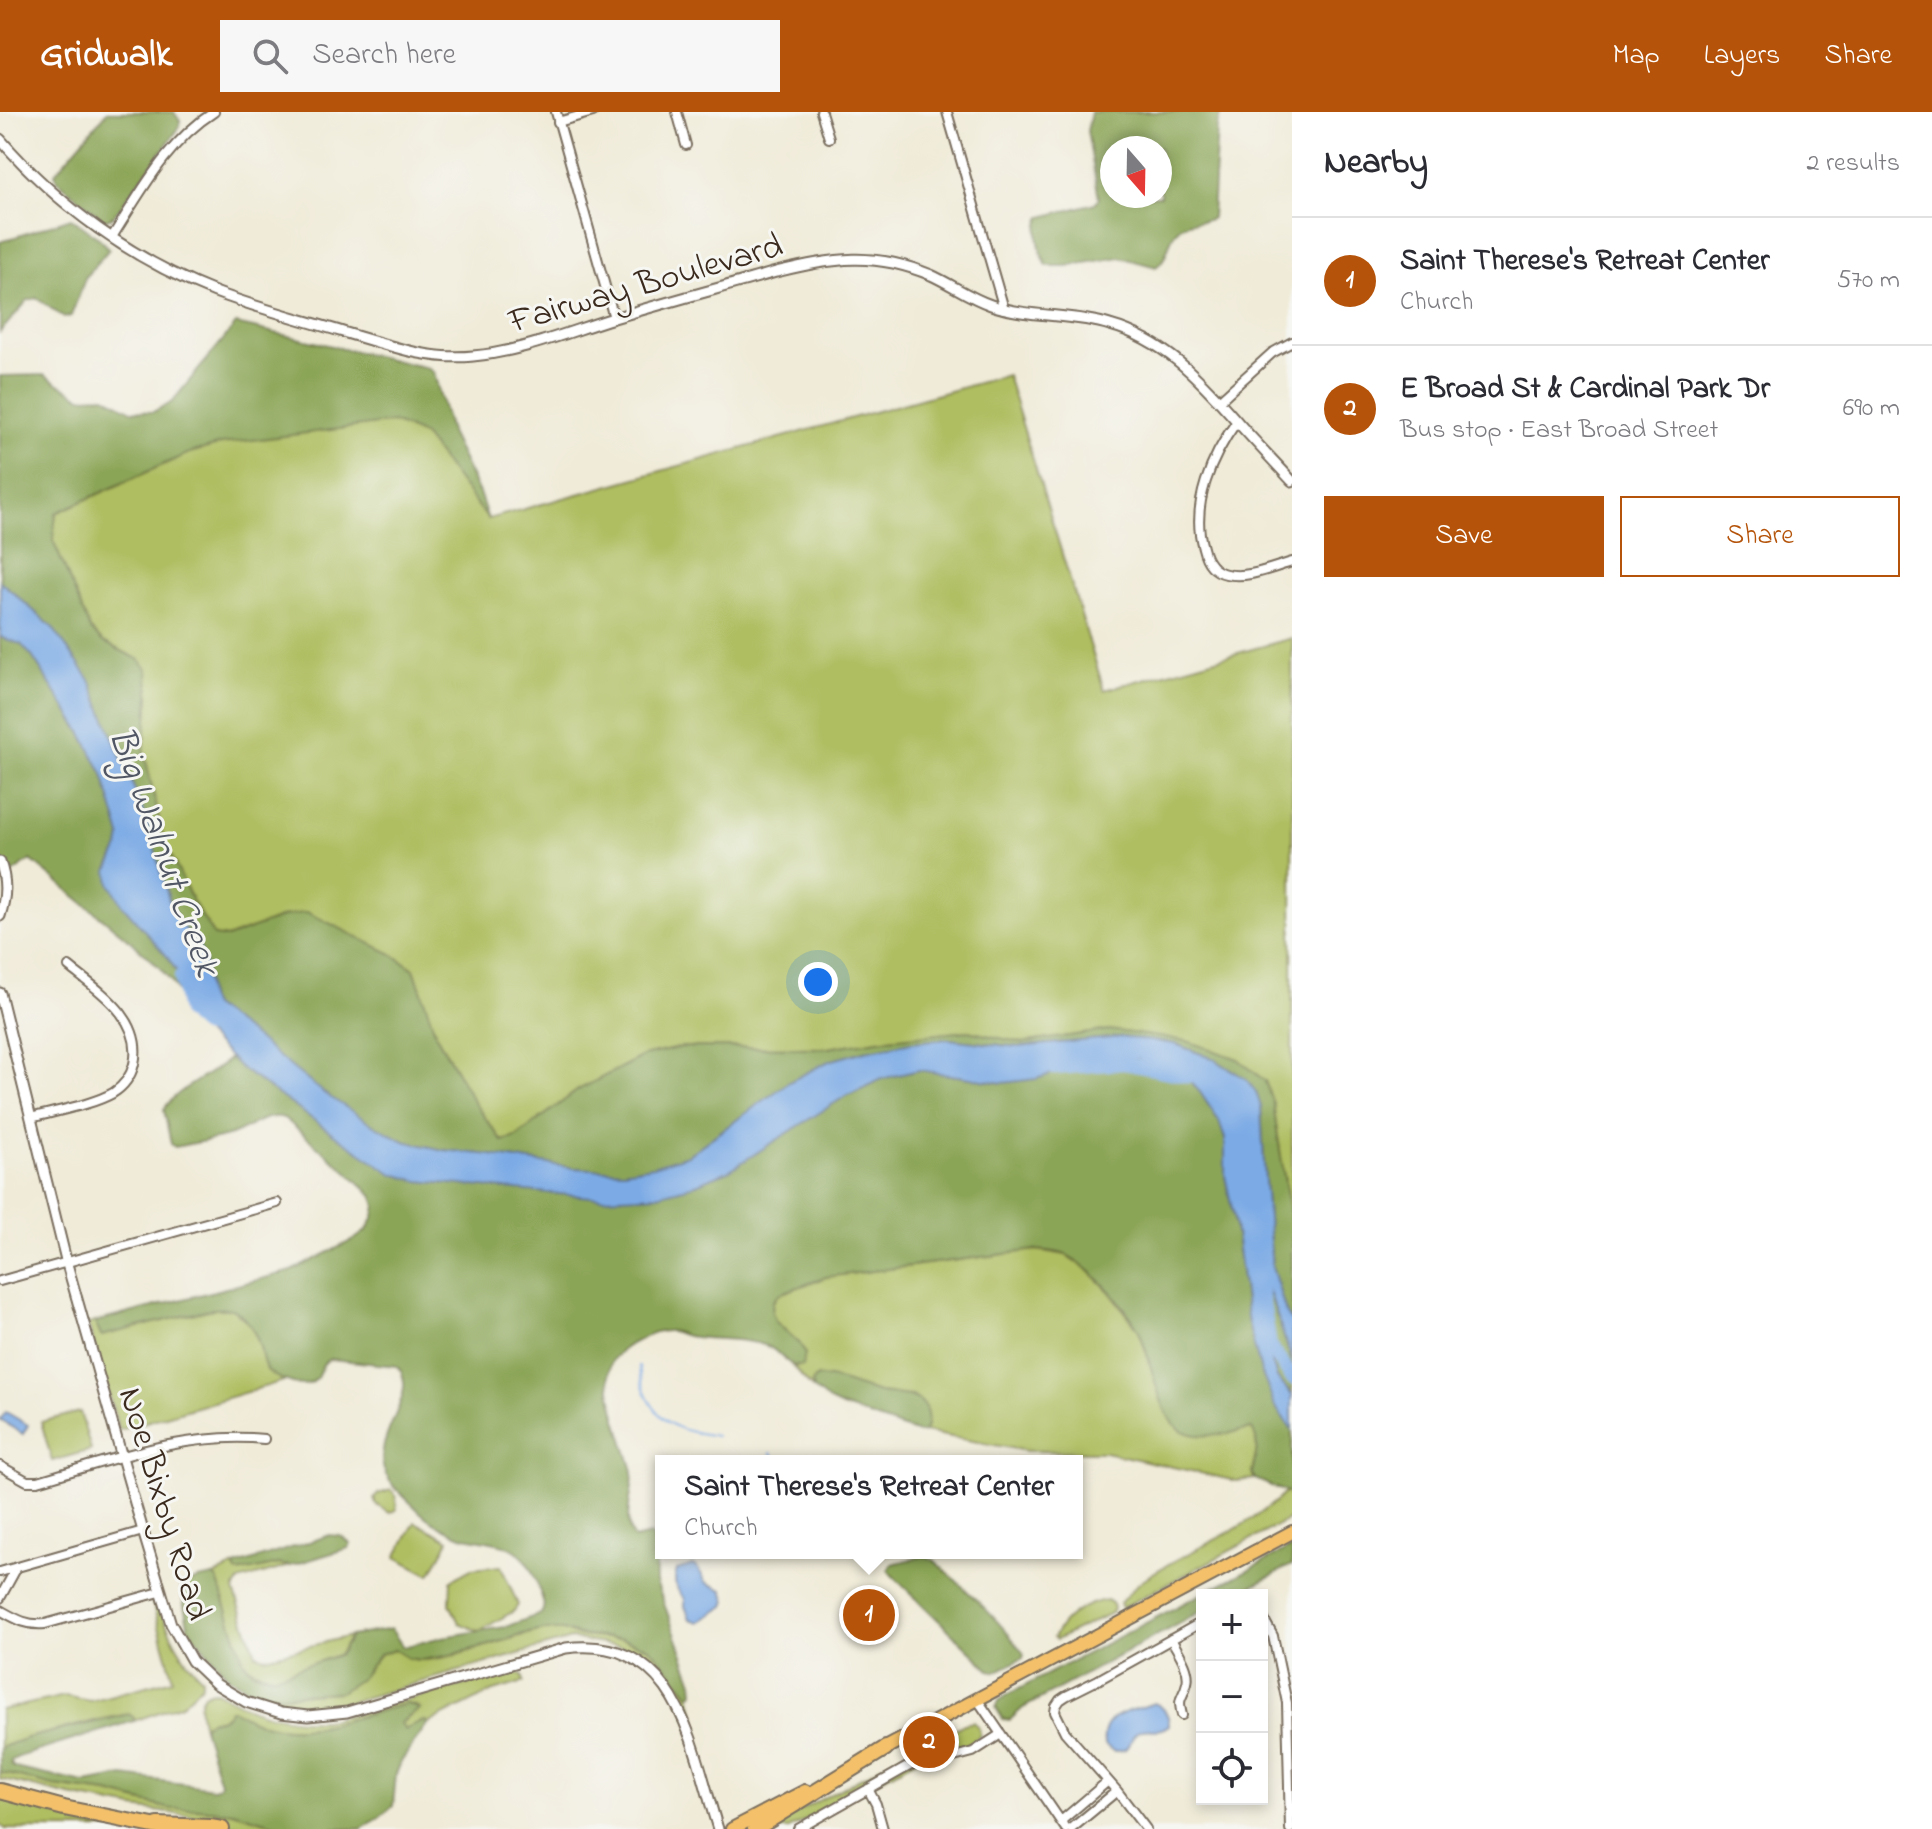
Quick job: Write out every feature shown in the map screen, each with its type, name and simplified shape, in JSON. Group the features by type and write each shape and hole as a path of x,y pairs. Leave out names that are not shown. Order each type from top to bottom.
{"highway":[{"path":"755,1829 886,1748"},
{"path":"0,1791 64,1808 168,1829"},
{"path":"149,1825 222,1829"}],"main road":[{"path":"732,1829 1292,1532"}],"street":[{"path":"112,237 174,145 214,112"},
{"path":"556,112 614,318"},
{"path":"558,122 593,112"},
{"path":"677,112 686,145"},
{"path":"821,112 829,138"},
{"path":"947,112 1004,309"},
{"name":"Fairway Boulevard","path":"0,139 78,213 152,263 215,292 433,356 457,358 497,353 821,261 856,258 913,268 987,304 1095,321 1131,332 1167,352 1195,375 1292,481"},
{"path":"1219,401 1272,353 1292,342"},
{"path":"1237,421 1213,462 1204,485 1199,529 1203,551 1210,566 1231,575 1250,574 1292,562"},
{"path":"0,862 5,891 0,916"},
{"path":"31,1118 111,1094 126,1082 134,1064 135,1043 125,1018 115,1005 69,967"},
{"name":"Noe Bixby Road","path":"0,993 67,1264 160,1592 178,1638 192,1661 223,1689 246,1702 290,1715 326,1715 347,1712 566,1648 598,1647 627,1655 650,1670 668,1689 677,1705 687,1726 718,1829"},
{"path":"0,1281 277,1203"},
{"path":"0,1466 27,1481 38,1481 173,1444 242,1437 264,1439"},
{"path":"0,1572 143,1531"},
{"path":"0,1598 17,1567"},
{"path":"0,1610 22,1622 45,1624 160,1592"},
{"path":"1146,1829 1065,1732 1055,1712 1056,1706 1066,1696 1196,1625"},
{"path":"1268,1627 1273,1636 1287,1703 1290,1829"},
{"path":"1171,1639 1188,1676 1179,1702 1182,1715"},
{"path":"977,1699 1064,1827"},
{"path":"798,1829 924,1759 973,1752 1001,1734"},
{"path":"1064,1827 1108,1781"},
{"path":"868,1789 883,1829"},
{"path":"1064,1827 1117,1791"}],"green space":[{"path":"107,112 174,112 180,121 179,128 113,217 104,220 57,180 55,173"},
{"path":"1091,112 1221,112 1217,126 1212,218 1180,227 1156,267 1120,257 1067,266 1047,266 1039,242 1038,229 1042,217 1095,203 1099,198 1087,131"},
{"path":"71,218 109,249 86,276 71,316 64,318 37,298 28,300 0,332 0,242"},
{"path":"236,324 428,368 434,373 451,435 488,519 423,435 393,422 222,444 189,453 56,513 53,540 90,629 103,642 140,660 148,670 144,752 164,841 192,900 214,936 227,938 285,916 307,912 390,953 414,969 436,1035 475,1104 502,1141 516,1137 578,1090 643,1056 683,1047 828,1048 968,1031 1022,1043 1110,1030 1187,1041 1238,1059 1265,1081 1273,1104 1292,1229 1292,1322 1272,1267 1261,1107 1246,1079 1212,1058 1175,1044 1121,1037 1018,1047 948,1039 865,1051 829,1061 789,1082 688,1155 623,1171 574,1168 443,1150 404,1141 372,1125 322,1092 212,1006 200,948 178,920 169,900 146,818 90,680 52,627 0,581 0,376 44,375 81,397 105,396 132,411 153,412 172,402"},
{"path":"1007,375 1104,690 1292,638 1292,1229 1273,1104 1265,1081 1110,1030 1022,1043 968,1031 828,1048 683,1047 643,1056 578,1090 516,1137 502,1141 475,1104 436,1035 414,969 390,953 285,916 226,938 214,936 192,900 164,841 144,752 149,696 140,660 103,642 90,629 52,540 56,513 189,453 222,443 393,422 423,435 488,519"},
{"path":"0,637 21,644 32,656 82,734 103,774 121,836 119,848 108,869 124,907 166,955 179,975 189,1011 159,967 31,860 0,881"},
{"path":"230,1058 342,1140 691,1186 728,1171 844,1097 881,1079 919,1070 1003,1083 1111,1059 1137,1058 1188,1079 1219,1121 1225,1139 1225,1176 1234,1218 1248,1324 1275,1406 1292,1430 1292,1495 1255,1479 1252,1473 1257,1445 1252,1429 1201,1435 1185,1432 1176,1425 1162,1401 1138,1329 1096,1277 1066,1255 1036,1250 826,1277 779,1294 773,1302 772,1312 776,1322 800,1344 805,1353 803,1366 789,1363 772,1349 758,1343 687,1336 669,1331 655,1333 632,1343 619,1353 610,1366 611,1396 633,1471 628,1515 630,1532 634,1539 650,1535 655,1540 656,1582 693,1682 694,1692 690,1695 647,1647 622,1639 544,1630 421,1660 408,1658 395,1650 380,1654 361,1678 340,1692 264,1696 228,1676 189,1630 182,1585 213,1576 217,1579 244,1662 252,1670 268,1675 284,1673 340,1654 351,1636 391,1629 403,1647 505,1627 541,1614 544,1606 535,1577 520,1554 507,1546 449,1531 420,1512 389,1480 382,1457 384,1443 404,1389 403,1377 397,1366 330,1359 323,1364 313,1382 294,1384 268,1371 250,1325 236,1311 229,1309 212,1309 101,1336 95,1322 292,1271 355,1239 367,1230 374,1216 376,1206 373,1196 284,1118 270,1117 219,1138 175,1147 171,1144 164,1110 168,1103"},
{"path":"1036,1250 1066,1255 1089,1271 1109,1291 1139,1330 1162,1400 1212,1435 1252,1429 1257,1445 1252,1473 1255,1479 1236,1481 1105,1452 1026,1451 924,1432 927,1427 913,1396 879,1393 827,1377 812,1382 813,1389 792,1366 796,1367 805,1353 800,1344 776,1322 772,1312 773,1302 779,1294 826,1277"},
{"path":"1259,1272 1271,1297 1292,1361 1292,1395 1277,1378 1260,1326"},
{"path":"212,1309 232,1309 248,1322 271,1373 284,1381 119,1430 88,1324 95,1322 101,1336"},
{"path":"817,1377 879,1393 915,1398 925,1407 927,1426 924,1432 918,1433 842,1407 813,1389 812,1382"},
{"path":"80,1412 91,1450 52,1461 41,1422"},
{"path":"391,1490 395,1496 396,1510 390,1513 376,1504 374,1499 378,1494"},
{"path":"1286,1492 1292,1495 1292,1518 1122,1608 1120,1603 1143,1579 1254,1518"},
{"path":"415,1522 449,1540 430,1575 396,1557"},
{"path":"330,1535 340,1536 351,1544 349,1548 290,1566 279,1564 238,1573 235,1571 235,1566"},
{"path":"1292,1547 1292,1565 1246,1589 1211,1589"},
{"path":"912,1559 934,1560 993,1616 1024,1654 1023,1658 996,1672 990,1670 892,1575 888,1570 892,1564"},
{"path":"279,1564 290,1566 239,1581 234,1590 256,1654 265,1657 350,1636 340,1654 278,1676 262,1673 244,1662 217,1579 213,1576 235,1566 238,1573"},
{"path":"501,1566 518,1605 514,1611 479,1631 459,1623 450,1604 451,1580 471,1569"},
{"path":"1196,1597 1196,1614 1023,1708 1010,1720 1003,1719 996,1708 999,1701"},
{"path":"1107,1600 1113,1605 1113,1612 1056,1640 1053,1638 1062,1624 1075,1613 1090,1604"},
{"path":"152,1601 159,1603 176,1644 202,1678 202,1685 182,1704 134,1721 128,1714 98,1720 0,1748 0,1710 65,1696 90,1701 173,1679"},
{"path":"544,1630 622,1639 647,1647 690,1695 695,1716 690,1713 671,1680 646,1657 623,1647 571,1639 322,1710 291,1709 265,1703 264,1696 340,1692 380,1654 395,1650 412,1659 440,1658"},
{"path":"514,1672 522,1675 524,1682 491,1692 427,1724 425,1721 405,1730 400,1724 420,1709 416,1706 407,1704 342,1722 298,1728 276,1727 234,1710 225,1717 204,1724 204,1731 200,1712 203,1695 216,1691 272,1715 302,1720 333,1719"},
{"path":"407,1704 420,1709 400,1723 405,1730 419,1722 426,1721 427,1724 396,1774 393,1806 361,1829 290,1829 233,1812 171,1809 108,1793 53,1786 0,1772 0,1748 27,1738 129,1714 134,1721 18,1757 11,1761 12,1766 85,1783 124,1776 214,1788 220,1783 204,1724 225,1717 230,1710 276,1727 298,1728 341,1722"},
{"path":"973,1722 979,1728 980,1736 965,1745 921,1757 789,1829 767,1829 922,1744 924,1747"},
{"path":"0,1772 53,1786 108,1793 171,1809 233,1812 290,1829 249,1829 206,1818 70,1796 0,1779"},
{"path":"0,1797 142,1829 6,1829 0,1825"}],"water":[{"path":"0,581 52,627 90,680 146,818 169,900 178,920 200,948 212,1006 322,1092 404,1141 443,1150 574,1168 623,1171 653,1166 688,1155 789,1082 829,1061 912,1042 948,1039 1018,1047 1121,1037 1175,1044 1212,1058 1246,1079 1256,1092 1261,1107 1272,1267 1292,1322 1292,1361 1271,1297 1259,1274 1257,1293 1261,1327 1277,1378 1292,1395 1292,1430 1275,1406 1248,1324 1234,1218 1225,1176 1225,1139 1219,1121 1188,1079 1137,1059 1111,1059 1078,1065 1036,1079 1003,1083 919,1070 881,1079 844,1097 728,1171 657,1195 602,1198 418,1181 393,1174 242,1069 198,1027 189,1011 179,975 166,955 124,907 110,884 108,870 119,848 121,836 103,774 82,733 32,656 21,644 0,637"},
{"path":"6,1412 28,1425 23,1434 0,1420"},
{"path":"692,1565 697,1567 706,1582 723,1590 727,1601 725,1606 699,1622 690,1619 685,1599 675,1583 677,1570"},
{"path":"1154,1703 1165,1711 1169,1725 1137,1732 1125,1749 1113,1751 1104,1744 1104,1733 1112,1719"}],"waterway":[{"name":"Big Walnut Creek","path":"181,977 188,1012 205,1027"},
{"name":"Big Walnut Creek","path":"1054,1068 1124,1063 1188,1076"},
{"name":"Big Walnut Creek","path":"1256,1259 1270,1346 1292,1378"},
{"path":"639,1367 649,1399 664,1419 681,1429 716,1436"}],"place":[{"name":"Saint Therese's Retreat Center","path":"869,1615"},
{"name":"E Broad St & Cardinal Park Dr","path":"929,1742"}]}
